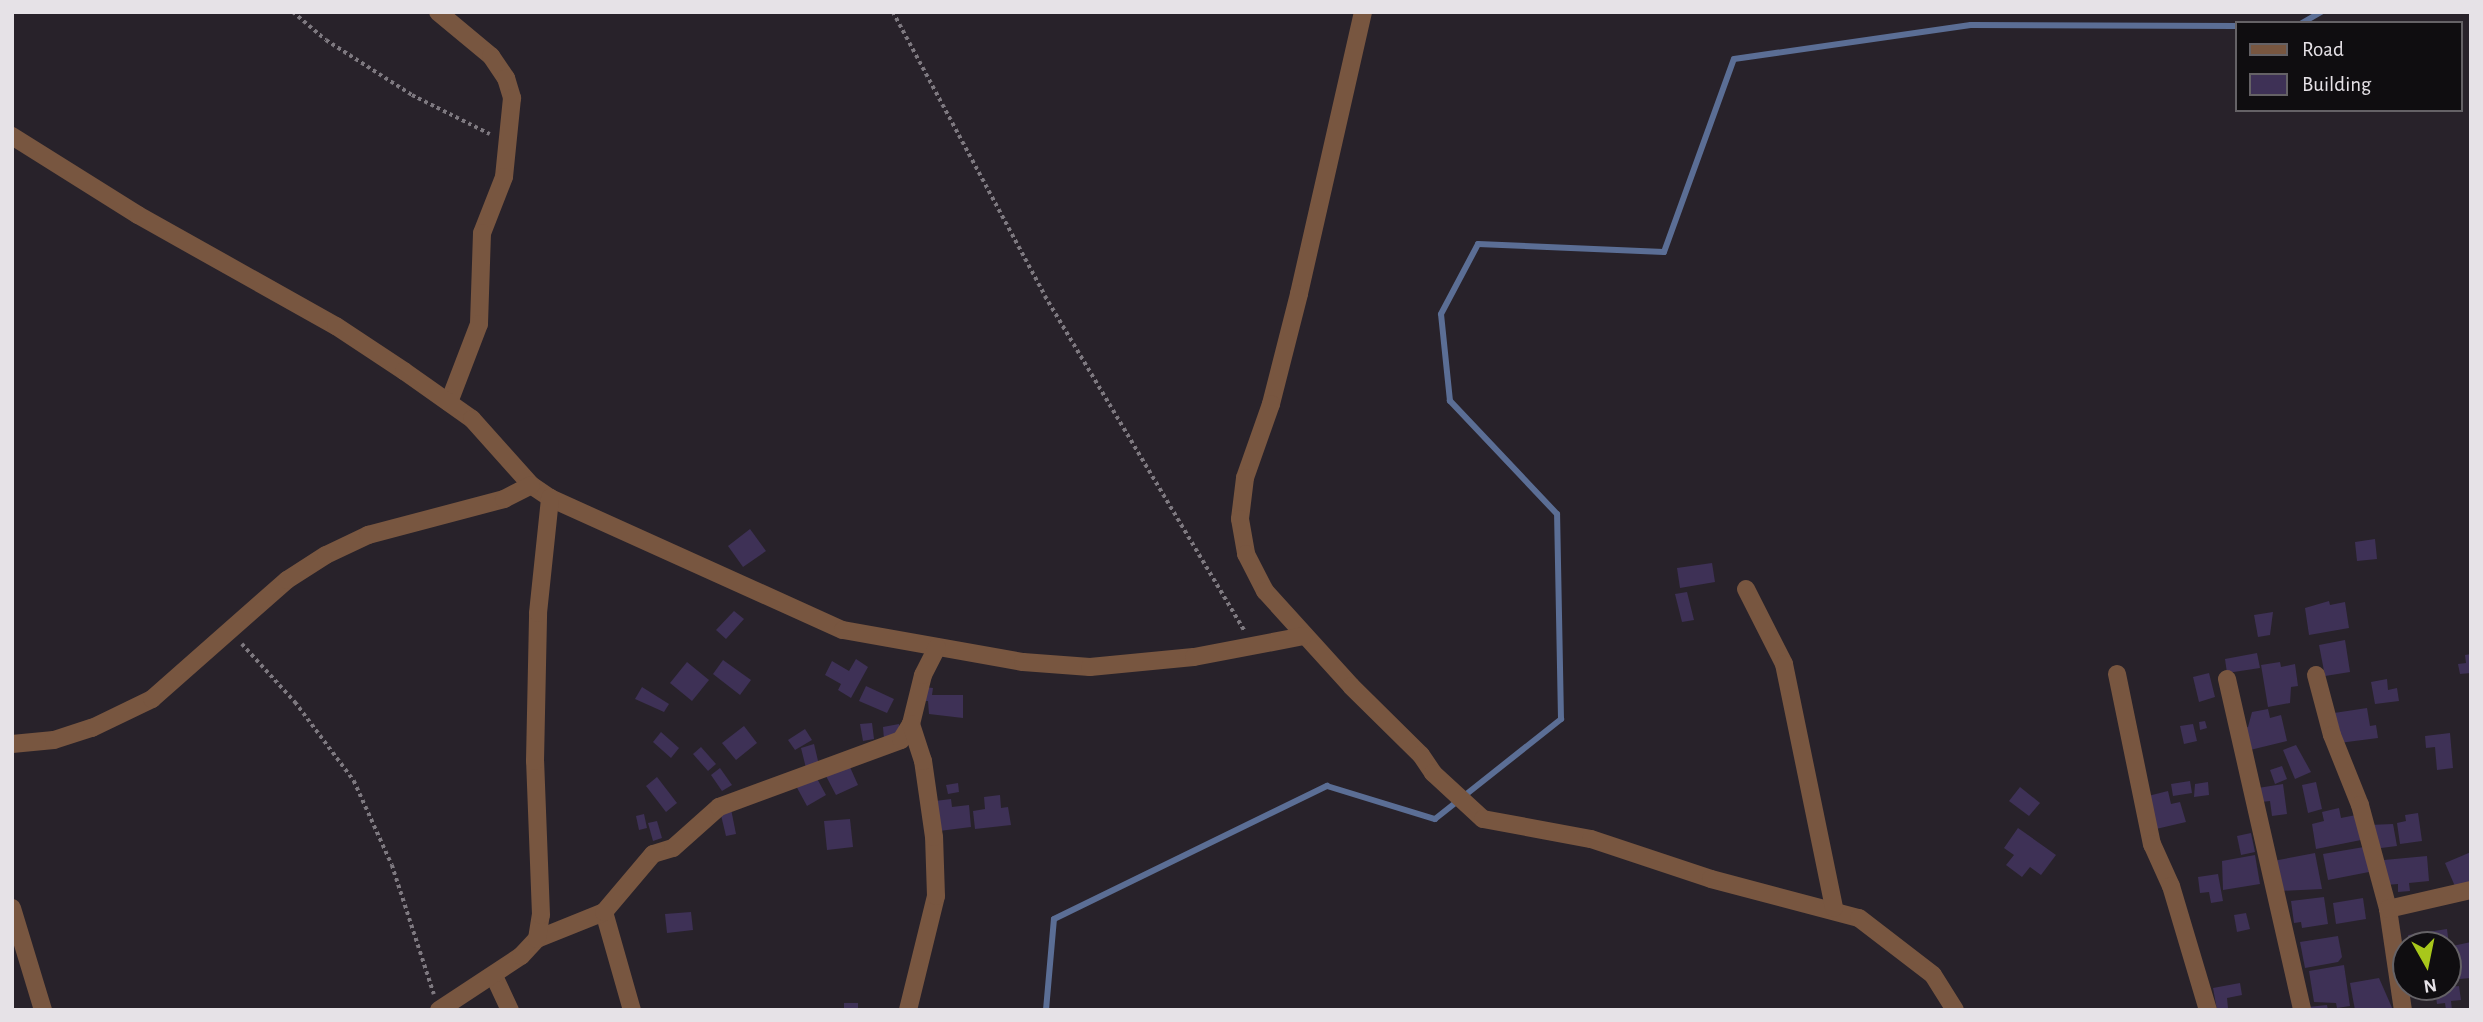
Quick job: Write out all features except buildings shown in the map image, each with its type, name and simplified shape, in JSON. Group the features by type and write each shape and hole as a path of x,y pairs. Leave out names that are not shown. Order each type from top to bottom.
{"street":[{"path":"438,12 491,57 506,78 512,98 504,177 482,233 479,324 449,402"},
{"path":"1363,12 1299,294 1271,404 1245,478 1240,519 1246,554 1265,590 1304,636 1421,755 1433,773 1483,819 1591,839 1711,879 1834,908 1889,938 1933,975 1955,1010"},
{"path":"12,136 160,228 336,326 449,402 472,419 531,485 550,498 843,630 1023,662 1090,667 1254,646 1304,636"},
{"path":"12,744 54,740 125,715 152,699 228,629 287,580 357,540 399,524 503,499 531,485"},
{"path":"537,939 541,915 535,761 538,613 550,498"},
{"path":"1746,589 1784,664 1834,908"},
{"path":"439,1010 494,975 537,939 604,912 653,854 673,848 719,807 887,748 901,740 911,724 923,676 937,647"},
{"path":"2117,674 2152,844 2171,886 2208,1010"},
{"path":"2316,675 2332,735 2360,805 2388,909 2403,1010"},
{"path":"2227,679 2302,1010"},
{"path":"908,1010 936,896 933,824 923,761 911,724"},
{"path":"2388,909 2471,890"},
{"path":"12,908 43,1010"},
{"path":"604,912 632,1010"},
{"path":"494,975 510,1010"}],"path":[{"path":"293,12 326,40 412,95 508,143"},
{"path":"893,12 1045,296 1254,646"},
{"path":"228,629 295,702 354,781 392,865 439,1010"}],"waterway":[{"path":"2305,21 2321,12"},
{"path":"1046,1010 1054,919 1327,786 1435,819 1561,719 1557,514 1450,401 1441,314 1478,244 1664,252 1734,59 1971,25 2234,26"}]}
